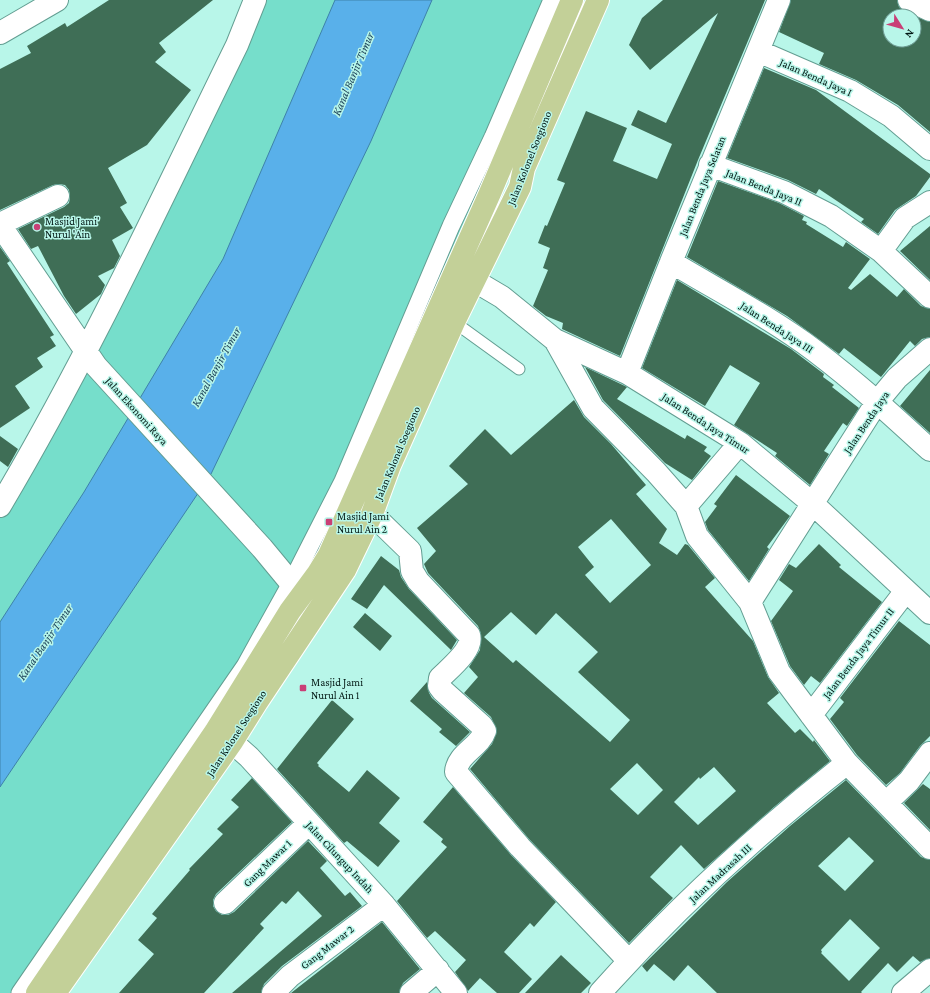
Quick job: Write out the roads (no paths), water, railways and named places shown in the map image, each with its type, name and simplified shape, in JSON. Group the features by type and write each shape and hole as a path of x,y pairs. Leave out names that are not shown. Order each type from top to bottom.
{"main road":[{"name":"Jalan Kolonel Soegiono","path":"55,993 223,737 290,611 318,573 329,555 465,275 535,90 572,0"},
{"name":"Jalan Kolonel Soegiono","path":"37,993 223,737 257,702 345,570 372,514 390,465 454,322 465,275 520,188 524,168 598,0"}],"street":[{"path":"0,33 57,0"},
{"path":"0,506 40,439 91,359 237,45 255,0"},
{"path":"20,993 245,666 291,583 343,481 451,226 493,137 552,0"},
{"name":"Jalan Benda Jaya Selatan","path":"627,373 710,166 779,0"},
{"path":"909,0 930,10"},
{"name":"Jalan Benda Jaya I","path":"758,51 850,90 890,116 930,149"},
{"name":"Jalan Benda Jaya II","path":"710,166 784,192 831,216 881,251 930,296"},
{"path":"0,225 58,196"},
{"path":"881,251 905,218 930,202"},
{"name":"Jalan Ekonomi Raya","path":"0,225 91,359 262,548 291,583"},
{"name":"Jalan Benda Jaya III","path":"671,262 779,325 816,351 930,450"},
{"name":"Jalan Benda Jaya Timur","path":"465,275 502,297 555,340 627,373 740,443 813,504 930,614"},
{"path":"555,340 593,408 656,472 686,506 697,536 750,602 779,672 847,763 930,848"},
{"name":"Jalan Benda Jaya","path":"750,602 876,402 897,378 930,349"},
{"path":"686,506 740,443"},
{"path":"372,514 410,551 412,571 418,581 469,635 470,640 467,649 440,678 439,682 442,690 482,726 485,731 479,741 458,763 456,772 520,847 629,961"},
{"path":"291,583 318,573"},
{"path":"290,611 286,599 291,583"},
{"name":"Jalan Benda Jaya Timur II","path":"811,715 905,592"},
{"name":"Jalan Cilungup Indah","path":"223,737 249,757 384,905 456,993"},
{"path":"886,803 909,780 930,753"},
{"name":"Jalan Madrasah III","path":"600,993 629,961 717,874 811,791 847,763"},
{"name":"Gang Mawar 1","path":"225,903 309,823"},
{"name":"Gang Mawar 2","path":"273,993 290,976 384,905"},
{"path":"411,993 438,970"},
{"path":"903,993 930,970"}],"lane":[{"path":"454,322 519,369"}],"water":[{"name":"Kanal Banjir Timur","path":"335,0 432,0 371,141 211,474 0,787 0,622 84,492 223,259"}],"place":[{"name":"Masjid Jami' Nurul 'Ain","path":"37,227"},
{"name":"Masjid Jami Nurul Ain 2","path":"329,522"},
{"name":"Masjid Jami Nurul Ain 1","path":"303,688"}]}
